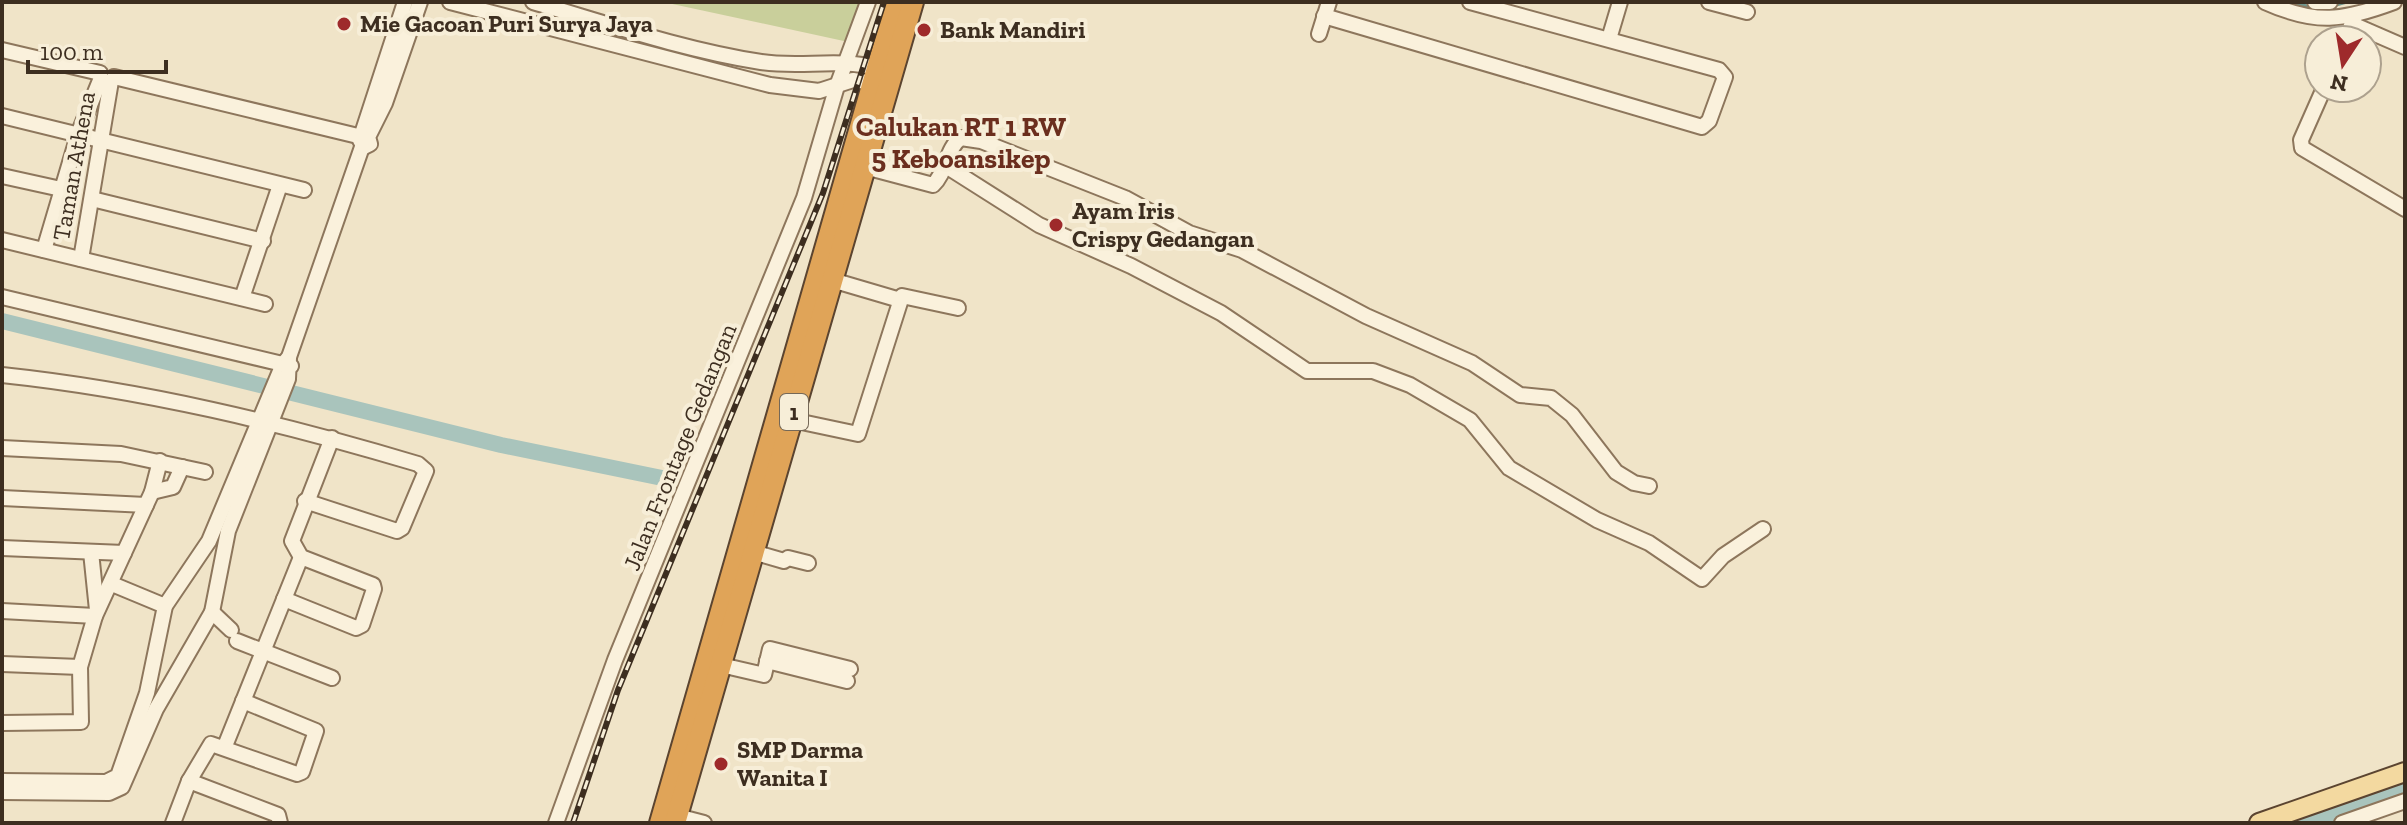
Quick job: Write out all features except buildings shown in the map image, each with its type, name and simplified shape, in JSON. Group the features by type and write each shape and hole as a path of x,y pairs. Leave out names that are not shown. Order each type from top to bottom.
{"highway":[{"name":"1","path":"671,821 721,665 865,167 896,2"},
{"name":"1","path":"671,821 883,77 913,2"}],"main road":[{"path":"2259,823 2405,772"}],"street":[{"path":"2,792 79,788 117,777 151,677 165,606 216,544 275,399 364,140 405,2"},
{"path":"364,140 385,103 420,2"},
{"path":"450,2 770,85 819,91 853,80 883,77"},
{"path":"533,2 730,57 781,65 846,63 883,77"},
{"name":"Jalan Frontage Gedangan","path":"556,823 615,660 804,198 837,86 868,2"},
{"path":"1319,34 1326,9 1702,127 1707,125 1724,74 1470,2"},
{"path":"1609,39 1620,2"},
{"path":"1709,2 1747,12"},
{"path":"2265,2 2295,16 2354,20 2405,47"},
{"path":"2315,2 2330,2"},
{"path":"2352,24 2354,20 2394,2"},
{"path":"2,50 364,140"},
{"name":"Taman Athena","path":"44,250 79,132 107,77"},
{"name":"Taman Athena","path":"81,259 102,138 107,77"},
{"path":"2317,104 2301,140 2302,148 2405,209"},
{"path":"2,116 79,132 304,190"},
{"path":"865,167 933,185 946,166 953,143 961,138 981,141 1125,198 1189,233 1242,250 1366,316 1472,363 1520,395 1551,398 1572,415 1616,472 1634,483 1649,486"},
{"path":"946,166 1039,225 1131,266 1221,313 1307,371 1373,371 1410,385 1470,420 1509,468 1597,520 1649,543 1702,579 1723,556 1763,529"},
{"path":"2,176 61,189"},
{"path":"242,298 280,185"},
{"path":"92,199 263,241"},
{"path":"2,240 265,304"},
{"path":"832,280 900,300"},
{"path":"792,420 858,434 900,300 907,295 958,308"},
{"path":"2,297 286,369"},
{"path":"2,375 100,387 266,420 418,464 426,474 402,528 397,531 305,501"},
{"path":"284,599 356,628 362,625 373,585 301,557 292,541 332,438"},
{"path":"2,448 121,454 205,472"},
{"path":"2,723 81,722 80,667 96,613 149,498 160,461"},
{"path":"2,498 149,498 173,487 182,467"},
{"path":"2,781 120,790 170,684 204,632 212,612 216,544"},
{"path":"2,548 124,553"},
{"path":"91,552 96,613"},
{"path":"753,552 784,561 788,558 808,563"},
{"path":"225,746 243,701 259,647 301,557"},
{"path":"112,584 165,606"},
{"path":"2,611 96,613"},
{"path":"212,612 234,636"},
{"path":"204,632 234,636 332,678"},
{"path":"721,665 764,675 770,649 848,675"},
{"path":"2,664 80,667"},
{"path":"151,677 170,684"},
{"path":"173,823 189,781 208,746 225,746 297,774 302,772 316,731 243,701"},
{"path":"189,781 278,815 280,823"},
{"path":"2342,823 2405,801"},
{"path":"671,821 704,823"}],"green space":[{"path":"663,2 865,2 853,43"}],"waterway":[{"path":"2288,2 2312,7"},
{"path":"2336,5 2347,2"},
{"path":"2,321 501,445 667,479"},
{"path":"2307,823 2405,788"}],"railway":[{"path":"573,823 618,690 823,193 884,2"}],"place":[{"name":"Mie Gacoan Puri Surya Jaya","path":"344,24"},
{"name":"Bank Mandiri","path":"924,30"},
{"name":"Ayam Iris Crispy Gedangan","path":"1056,225"},
{"name":"SMP Darma Wanita I","path":"721,764"}],"district":[{"name":"Calukan RT 1 RW 5 Keboansikep","path":"961,142"}]}
